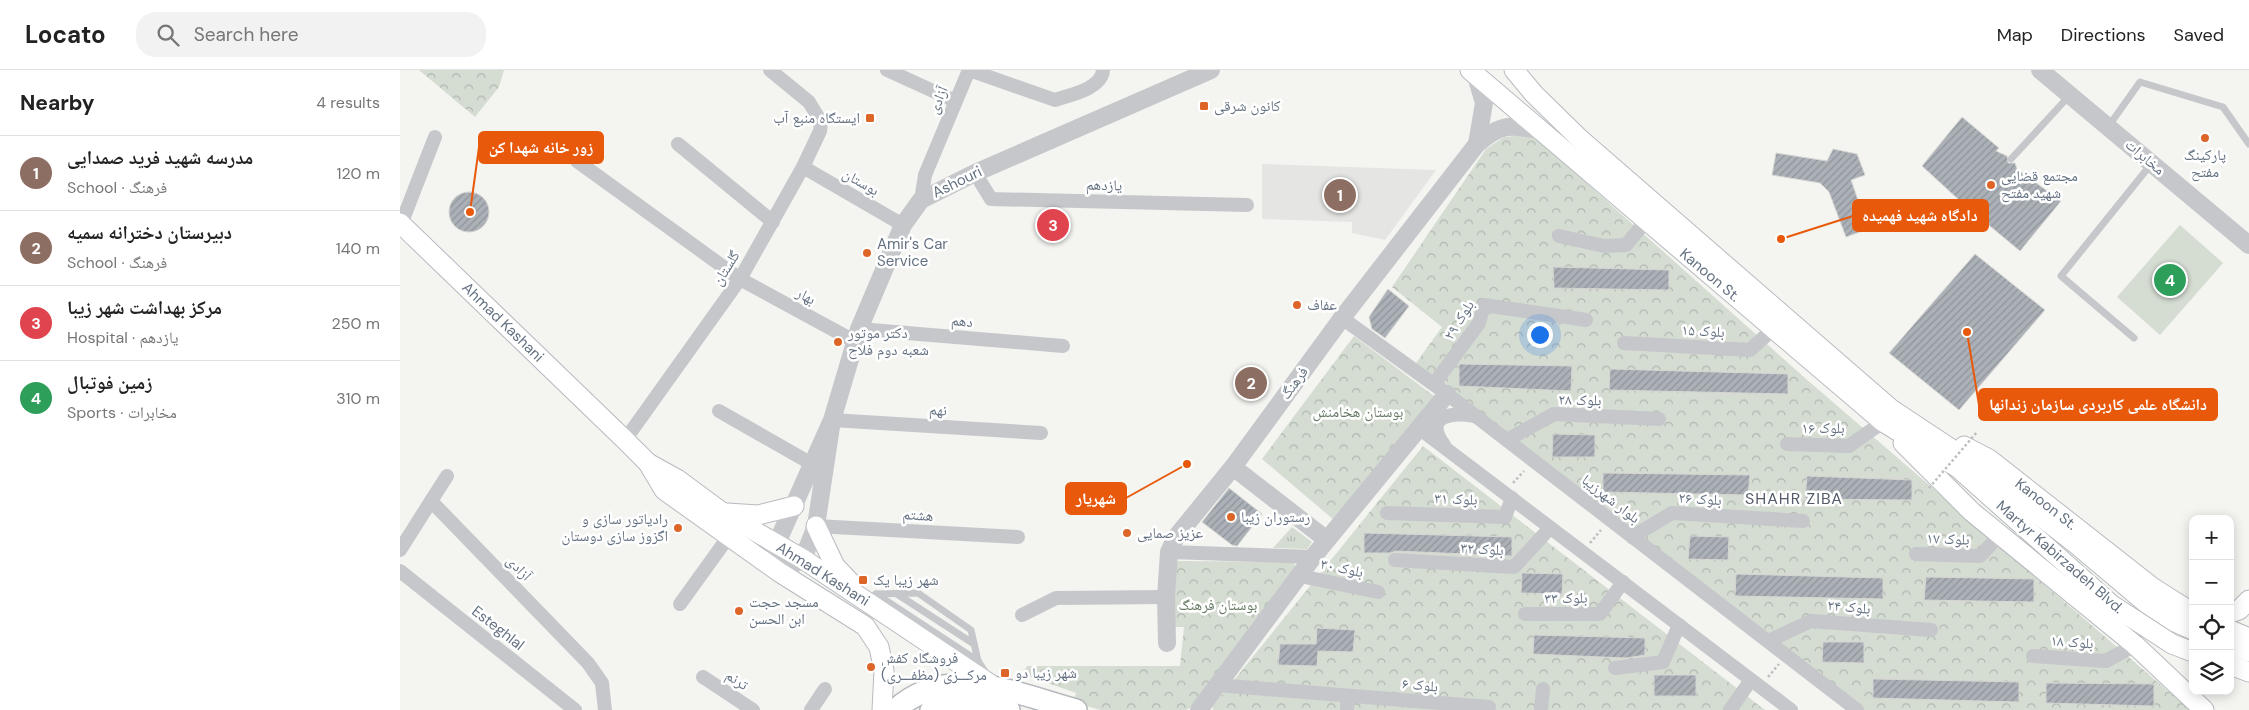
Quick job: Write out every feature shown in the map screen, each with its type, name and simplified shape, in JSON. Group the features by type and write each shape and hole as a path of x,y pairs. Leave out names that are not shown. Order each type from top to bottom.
{"main road":[{"name":"Kanoon St.","path":"1518,72 1534,94 1591,148 1630,181 1887,415 1989,459 2152,587 2189,610"},
{"name":"Kanoon St.","path":"1473,73 1773,329 1887,415 1963,464"},
{"path":"1578,163 1586,165 1592,162 1595,153 1591,148"},
{"path":"1616,195 1615,184 1624,179 1630,181"},
{"name":"Ahmad Kashani","path":"400,224 648,463 664,490 779,572 865,626 879,647 884,671 882,710"},
{"path":"1887,415 1972,512 2135,645 2197,708"},
{"name":"Ahmad Kashani","path":"648,463 678,479 723,513 871,598 996,688"},
{"name":"Martyr Kabirzadeh Blvd.","path":"1963,464 2076,544 2146,604 2189,628"},
{"name":"Martyr Kabirzadeh Blvd.","path":"1963,464 2112,605 2172,644 2189,650"},
{"path":"723,513 758,515 794,506"},
{"path":"816,526 835,566 871,598"},
{"path":"2234,612 2239,610 2249,600"},
{"path":"2234,632 2249,638"},
{"path":"2234,646 2249,652"},
{"path":"2234,666 2249,672"},
{"path":"895,710 916,694 939,685 964,683 996,688 1076,710"},
{"path":"931,710 939,706 958,702 979,702 1009,710"}],"street":[{"name":"گلستان","path":"625,440 740,279 803,167 820,131 821,122 810,102 770,70"},
{"path":"887,70 956,101"},
{"name":"آزادی","path":"921,200 925,175 969,70 1055,100 1095,84 1103,75 1103,70"},
{"name":"Ashouri","path":"832,420 858,336 903,225 921,200 975,173 1211,70"},
{"name":"مخابرات","path":"2040,70 2249,245"},
{"path":"1473,73 1484,103 1478,144"},
{"name":"فرهنگ","path":"1167,643 1166,597 1169,552 1176,537 1233,467 1342,318 1478,144 1494,130 1512,125 1539,130"},
{"path":"400,224 435,137"},
{"path":"678,144 773,222"},
{"name":"بهار","path":"577,161 740,279 858,336"},
{"name":"بوستان","path":"803,167 903,225"},
{"name":"یازدهم","path":"975,173 991,199 1247,205"},
{"path":"1559,236 1604,246 1626,245 1646,221"},
{"name":"بلوک ۲۹","path":"1441,389 1480,323 1484,305 1586,320"},
{"name":"بلوار شهرزیبا","path":"1342,318 1441,389 1856,710"},
{"name":"بلوک ۱۵","path":"1624,343 1750,350 1773,329"},
{"name":"دهم","path":"858,336 1063,346"},
{"path":"1199,710 1327,540 1420,429 1441,389"},
{"path":"719,411 812,464"},
{"path":"1448,450 1436,431 1438,422 1444,415 1453,413 1476,416"},
{"name":"بلوک ۲۸","path":"1507,440 1554,414 1659,419"},
{"name":"بلوک ۱۶","path":"1787,444 1850,446 1887,415"},
{"path":"832,420 816,526 803,559 779,572 776,545 832,420"},
{"name":"نهم","path":"832,420 1041,433"},
{"path":"1420,429 1791,710"},
{"path":"1233,467 1327,540"},
{"path":"400,550 447,476"},
{"name":"بلوک ۳۱","path":"1387,513 1505,517 1508,496"},
{"name":"آزادی","path":"431,500 588,663 602,683 605,710"},
{"name":"بلوک ۲۶","path":"1632,537 1672,513 1803,522"},
{"name":"هشتم","path":"816,526 1018,537"},
{"name":"بلوک ۳۲","path":"1395,560 1514,567 1550,528"},
{"name":"بلوک ۱۷","path":"1916,554 1980,556 2000,535"},
{"path":"680,604 729,536"},
{"path":"1169,552 1314,557"},
{"name":"Esteghlal","path":"400,570 575,710"},
{"name":"بلوک ۳۰","path":"1300,576 1378,592"},
{"name":"بلوک ۳۳","path":"1525,614 1600,614 1622,582"},
{"path":"1022,615 1056,598 1166,597"},
{"name":"بلوک ۲۴","path":"1768,641 1811,620 1931,630"},
{"path":"1615,668 1664,662 1679,625"},
{"name":"بلوک ۱۸","path":"2033,656 2106,661 2135,645"},
{"name":"ترنم","path":"703,677 754,710"},
{"path":"1730,710 1755,683"},
{"name":"بلوک ۶","path":"1218,685 1489,707"},
{"path":"811,710 825,689"},
{"path":"1540,710 1543,689"},
{"path":"1347,710 1348,696"}],"lane":[{"path":"2108,127 2140,82 2222,108 2249,144"},
{"path":"2011,159 2070,95"},
{"path":"2134,338 2061,276 2152,163"},
{"path":"871,598 918,593 971,630 978,661 996,688"},
{"path":"897,594 974,644"},
{"path":"871,598 978,661"}],"path":[{"path":"1929,488 1977,432"},
{"path":"1508,496 1534,460"},
{"path":"1583,553 1609,519"},
{"path":"1755,683 1786,656"}],"shaded area":[{"path":"1262,164 1436,170 1385,240 1352,233 1352,222 1262,219"}],"green space":[{"path":"419,70 504,70 499,87 475,117"},
{"path":"1525,135 1536,138 1805,378 2190,710 1862,710 1768,641 1416,363 1442,327 1392,287 1486,149 1504,137"},
{"path":"2180,225 2223,263 2160,335 2117,297"},
{"name":"بوستان هخامنش","path":"1354,336 1434,396 1334,520 1262,459"},
{"path":"1423,446 1765,710 1213,710 1213,706"},
{"path":"1292,527 1312,542 1307,549 1273,548"},
{"name":"بوستان فرهنگ","path":"1176,561 1293,562 1297,569 1190,708 1186,710 1100,710 1073,702 1076,693 1022,674 1027,666 1180,666 1184,627 1174,627"}],"building":[{"name":"مجتمع قضایی شهید مفتح","path":"1962,117 1999,148 1996,151 2007,156 2008,163 2015,163 2017,169 2061,201 2020,251 1978,216 1964,212 1958,199 1922,166"},
{"path":"1833,149 1857,154 1865,175 1851,180 1868,229 1846,237 1829,192 1820,183 1772,175 1776,153 1827,161"},
{"path":"469,192 483,198 489,212 483,226 469,232 455,226 449,212 455,198"},
{"path":"1975,254 2045,310 1959,410 1889,353"},
{"path":"1553,267 1669,270 1669,290 1554,288"},
{"path":"1388,289 1409,306 1385,338 1372,329 1369,317"},
{"path":"1459,364 1572,366 1571,391 1459,386"},
{"path":"1610,369 1788,374 1788,394 1609,390"},
{"path":"1553,434 1595,435 1595,457 1552,457"},
{"path":"1603,473 1750,475 1748,495 1603,492"},
{"path":"1807,476 1912,480 1912,500 1805,499"},
{"name":"رستوران زیبا","path":"1229,488 1262,514 1237,546 1232,545 1202,522"},
{"path":"1364,533 1512,537 1512,556 1396,551 1390,553 1364,553"},
{"path":"1690,536 1729,537 1728,560 1688,559"},
{"path":"1522,573 1563,574 1562,594 1521,593"},
{"path":"1736,574 1883,578 1883,599 1735,596"},
{"path":"1926,577 2034,579 2034,602 1924,600"},
{"path":"1317,628 1355,630 1353,652 1318,651 1317,666 1278,665 1280,644 1316,644"},
{"path":"1534,635 1645,638 1645,655 1626,658 1533,654"},
{"path":"1823,642 1864,642 1864,663 1822,662"},
{"path":"1654,675 1696,675 1696,696 1654,696"},
{"path":"1873,679 2019,682 2019,702 1873,698"},
{"path":"2046,683 2154,684 2154,706 2046,703"}],"place":[{"name":"کانون شرقی","path":"1204,106"},
{"name":"ایستگاه منبع آب","path":"870,118"},
{"name":"پارکینگ مفتح","path":"2205,138"},
{"name":"مجتمع قضایی شهید مفتح","path":"1991,185"},
{"name":"مدرسه شهید فرید صمدایی","path":"1340,195"},
{"name":"زور خانه شهدا کن","path":"470,212"},
{"name":"مرکز بهداشت شهر زیبا","path":"1053,225"},
{"name":"دادگاه شهید فهمیده","path":"1781,239"},
{"name":"Amir's Car Service","path":"867,253"},
{"name":"زمین فوتبال","path":"2170,280"},
{"name":"عفاف","path":"1297,305"},
{"name":"دانشگاه علمی کاربردی سازمان زندانها","path":"1967,332"},
{"name":"دکتر موتور شعبه دوم فلاح","path":"838,342"},
{"name":"دبیرستان دخترانه سمیه","path":"1251,383"},
{"name":"شهریار","path":"1187,464"},
{"name":"رستوران زیبا","path":"1231,517"},
{"name":"رادیاتور سازی و اگزوز سازی دوستان","path":"678,528"},
{"name":"عزیز صمایی","path":"1127,533"},
{"name":"شهر زیبا یک","path":"863,580"},
{"name":"مسجد حجت ابن الحسن","path":"739,611"},
{"name":"فروشگاه کفش مرکـــزی (مظفـــری)","path":"871,667"},
{"name":"شهر زیبا دو","path":"1005,673"}],"district":[{"name":"SHAHR ZIBA","path":"1794,498"}]}
